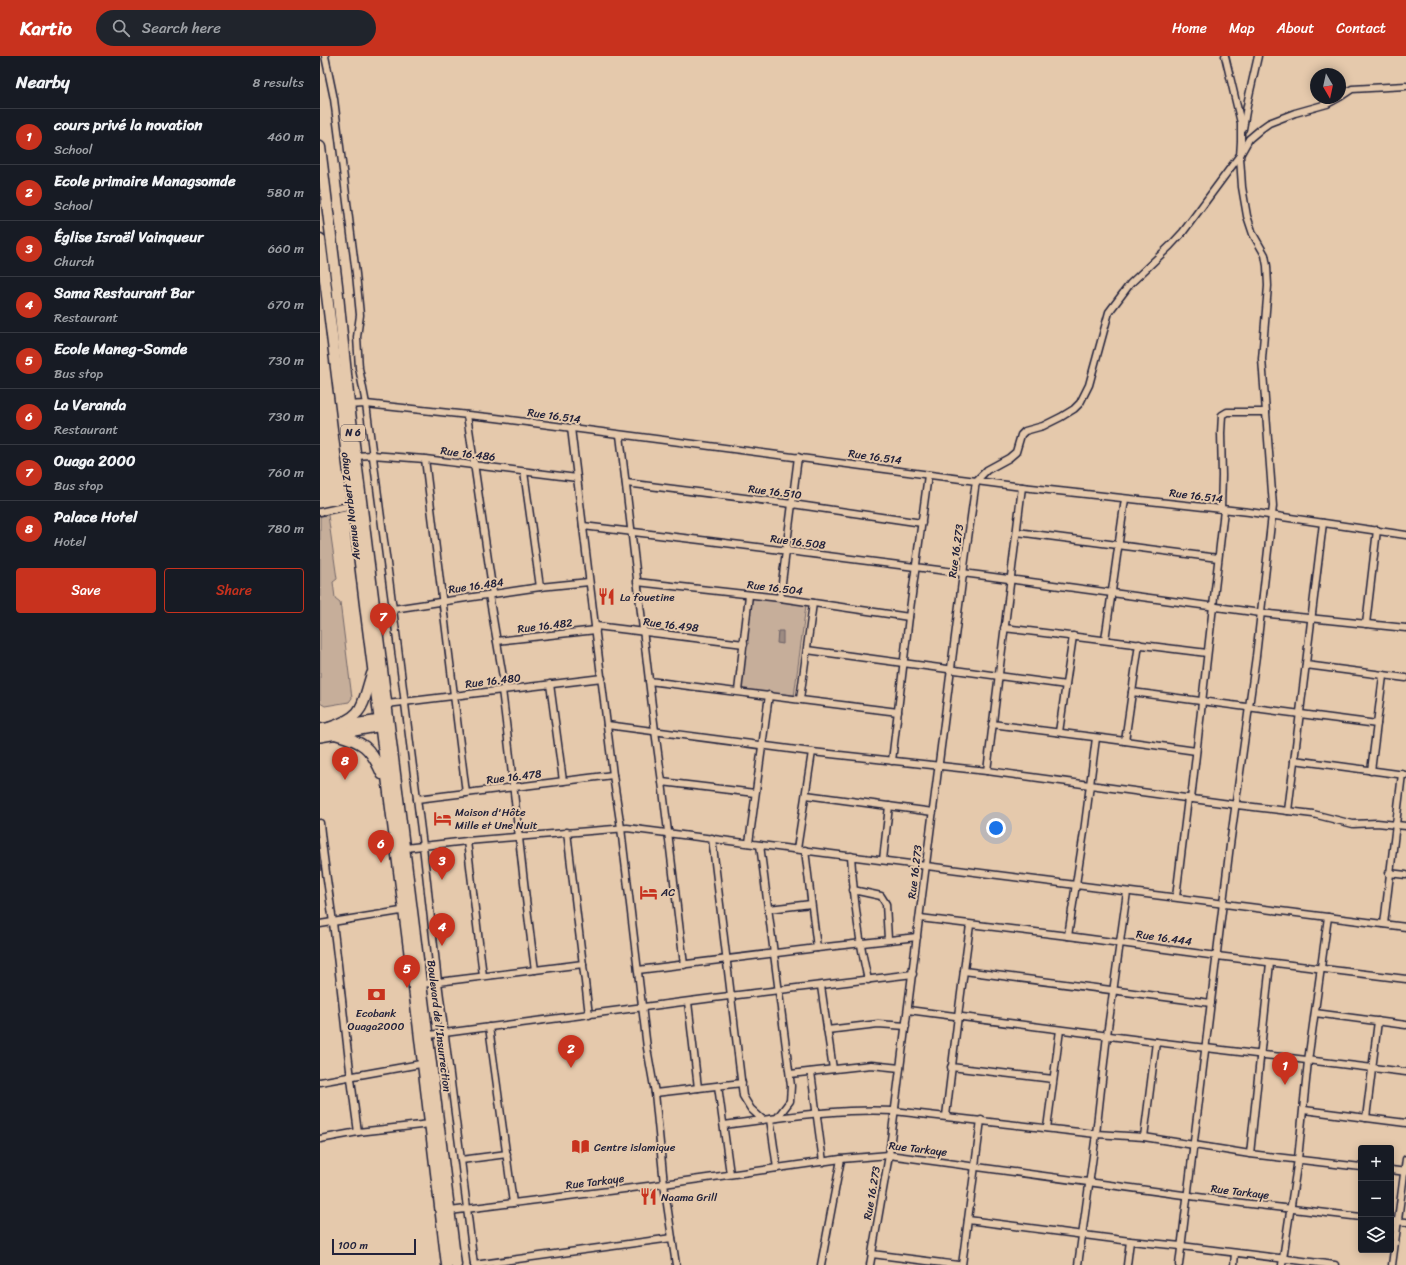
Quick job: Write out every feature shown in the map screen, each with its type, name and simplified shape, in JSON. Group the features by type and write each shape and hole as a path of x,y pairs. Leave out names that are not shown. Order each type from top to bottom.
{"main road":[{"name":"Avenue Norbert Zongo","path":"320,147 337,285 353,505 370,613 387,704 384,722"},
{"name":"Avenue Norbert Zongo","path":"320,239 322,273 345,405 356,456 370,613 373,668 384,722"},
{"path":"320,737 346,722 359,710 367,695 373,668"},
{"path":"328,731 384,722"},
{"name":"Boulevard de l'Insurrection","path":"384,722 387,785 422,984 429,1035 428,1063 430,1124 448,1265"},
{"name":"Boulevard de l'Insurrection","path":"384,722 405,848 408,910 428,1063 450,1211 456,1265"},
{"path":"328,731 358,742 369,750 387,785"}],"street":[{"path":"325,56 334,100 356,274 360,315 357,349 366,404 393,609 423,846 444,1033 462,1160 474,1265 521,1262 672,1238"},
{"path":"1225,56 1240,116 1241,141"},
{"path":"1179,1265 1230,845 1250,707 1273,500 1262,359 1268,286 1267,266 1264,255 1249,224 1242,186 1240,155 1248,100 1258,56"},
{"path":"1346,93 1352,89 1406,86"},
{"path":"976,481 987,470 1009,458 1016,452 1021,435 1025,431 1043,426 1061,417 1080,403 1089,385 1109,312 1130,284 1183,232 1240,155 1250,139 1262,128 1286,116 1327,104"},
{"name":"Rue 16.514","path":"345,405 366,404 467,415 1022,487 1272,515 1406,535"},
{"path":"1176,898 1196,751 1223,510 1222,415 1227,412 1266,412"},
{"path":"467,415 504,690 525,899 535,970"},
{"path":"571,428 642,1008 655,1093 664,1184 676,1265"},
{"path":"620,435 684,965"},
{"name":"Rue 16.486","path":"356,456 372,455 425,459 576,478"},
{"path":"780,598 798,457"},
{"path":"425,459 466,793"},
{"path":"524,472 540,587"},
{"path":"892,761 903,664 928,475"},
{"name":"Rue 16.273","path":"870,1265 889,1155 976,481"},
{"name":"Rue 16.510","path":"626,483 792,504 922,523"},
{"path":"987,771 1022,487"},
{"path":"1105,640 1125,499"},
{"path":"320,512 353,505"},
{"path":"1288,811 1324,523"},
{"name":"Rue 16.508","path":"583,526 1011,579 1261,612 1406,628"},
{"path":"1366,624 1377,530"},
{"path":"1016,532 1218,558"},
{"name":"Rue 16.484","path":"370,613 540,587 589,582"},
{"name":"Rue 16.504","path":"637,582 780,598 909,617"},
{"path":"738,691 749,595"},
{"path":"800,699 813,603"},
{"name":"Rue 16.498","path":"596,628 744,644"},
{"name":"Rue 16.482","path":"497,641 596,628"},
{"path":"1004,628 1207,653"},
{"path":"1059,732 1073,636"},
{"path":"1125,741 1139,644"},
{"path":"807,650 1066,685"},
{"path":"1306,665 1406,678"},
{"path":"1371,771 1383,676"},
{"name":"Rue 16.480","path":"387,704 602,678"},
{"path":"649,680 898,712"},
{"path":"550,684 563,781"},
{"path":"1132,692 1377,724"},
{"path":"749,843 769,695"},
{"path":"992,724 1196,751"},
{"path":"607,725 762,746 939,767 987,771 1313,814 1353,824 1377,823 1406,826"},
{"path":"1068,936 1096,738"},
{"path":"797,849 812,752"},
{"path":"1294,760 1404,775 1389,873 1384,924"},
{"name":"Rue 16.478","path":"417,799 613,775"},
{"path":"662,782 756,793"},
{"path":"806,795 933,812"},
{"path":"883,860 889,806"},
{"path":"320,823 322,860 333,922 350,1078 358,1132"},
{"path":"405,848 467,841 519,838 567,832 621,828 760,844 1076,886 1224,903 1406,927"},
{"path":"567,832 589,1015"},
{"path":"712,838 745,1100 751,1109 766,1120 777,1168"},
{"path":"467,841 483,976"},
{"path":"760,844 791,1086 790,1101 777,1118"},
{"path":"805,850 817,948"},
{"path":"851,856 853,890 860,943 868,980"},
{"path":"1389,873 1406,875"},
{"path":"853,890 881,896 884,900 886,904 888,940"},
{"path":"1078,1265 1096,1134 1113,989 1127,892"},
{"path":"769,909 811,904"},
{"path":"320,924 408,910"},
{"path":"1282,1265 1298,1159 1308,1061 1322,969 1328,917"},
{"name":"Rue 16.444","path":"920,918 1406,979"},
{"path":"946,1116 970,925"},
{"path":"638,970 917,937"},
{"path":"1250,1154 1270,962"},
{"path":"422,984 583,964"},
{"path":"964,971 1113,989 1211,1003"},
{"path":"429,1035 912,974"},
{"path":"821,986 832,1069"},
{"path":"688,1002 698,1088"},
{"path":"908,1010 1406,1072"},
{"path":"1315,1013 1406,1025"},
{"path":"1366,1118 1378,1021"},
{"path":"827,1030 875,1024 906,1026"},
{"path":"489,1027 513,1203"},
{"path":"1047,1128 1060,1030"},
{"path":"1144,1137 1156,1042"},
{"path":"320,1082 350,1078 428,1063"},
{"path":"790,1074 871,1065 900,1068"},
{"path":"951,1067 1053,1079"},
{"path":"811,1072 815,1113 823,1162"},
{"path":"655,1093 742,1083"},
{"path":"718,1086 730,1174"},
{"path":"724,1125 815,1113 867,1109 946,1116 1096,1134 1144,1137 1250,1154 1358,1167"},
{"path":"1304,1110 1406,1123"},
{"path":"962,1265 981,1120"},
{"path":"320,1139 358,1132 430,1124"},
{"path":"462,1160 506,1154"},
{"name":"Rue Tarkaye","path":"450,1211 664,1184 841,1159 889,1155 1358,1217"},
{"path":"821,1265 841,1159"},
{"path":"1406,1159 1405,1172 1394,1221 1406,1222"},
{"path":"1394,1170 1405,1172"},
{"path":"968,1220 1335,1265"},
{"path":"1127,1265 1130,1241"},
{"path":"1234,1265 1235,1253"},
{"path":"1392,1265 1393,1253"},
{"path":"872,1254 958,1265"}],"shaded area":[{"path":"328,515 337,579 333,582 335,598 340,602 352,698 349,702 325,706 320,703 320,516"},
{"path":"752,598 806,605 794,697 740,690"},
{"path":"778,631 783,631 783,644 777,643"}],"place":[{"name":"La fouetine","path":"607,597"},
{"name":"Ouaga 2000","path":"383,636"},
{"name":"Palace Hotel","path":"345,780"},
{"name":"Maison d'Hôte Mille et Une Nuit","path":"442,818"},
{"name":"La Veranda","path":"381,863"},
{"name":"Église Israël Vainqueur","path":"442,880"},
{"name":"AC","path":"648,892"},
{"name":"Sama Restaurant Bar","path":"442,946"},
{"name":"Ecole Maneg-Somde","path":"407,988"},
{"name":"Ecobank Ouaga2000","path":"376,995"},
{"name":"Ecole primaire Managsomde","path":"571,1068"},
{"name":"cours privé la novation","path":"1285,1085"},
{"name":"Centre islamique","path":"581,1147"},
{"name":"Naama Grill","path":"648,1197"}]}
